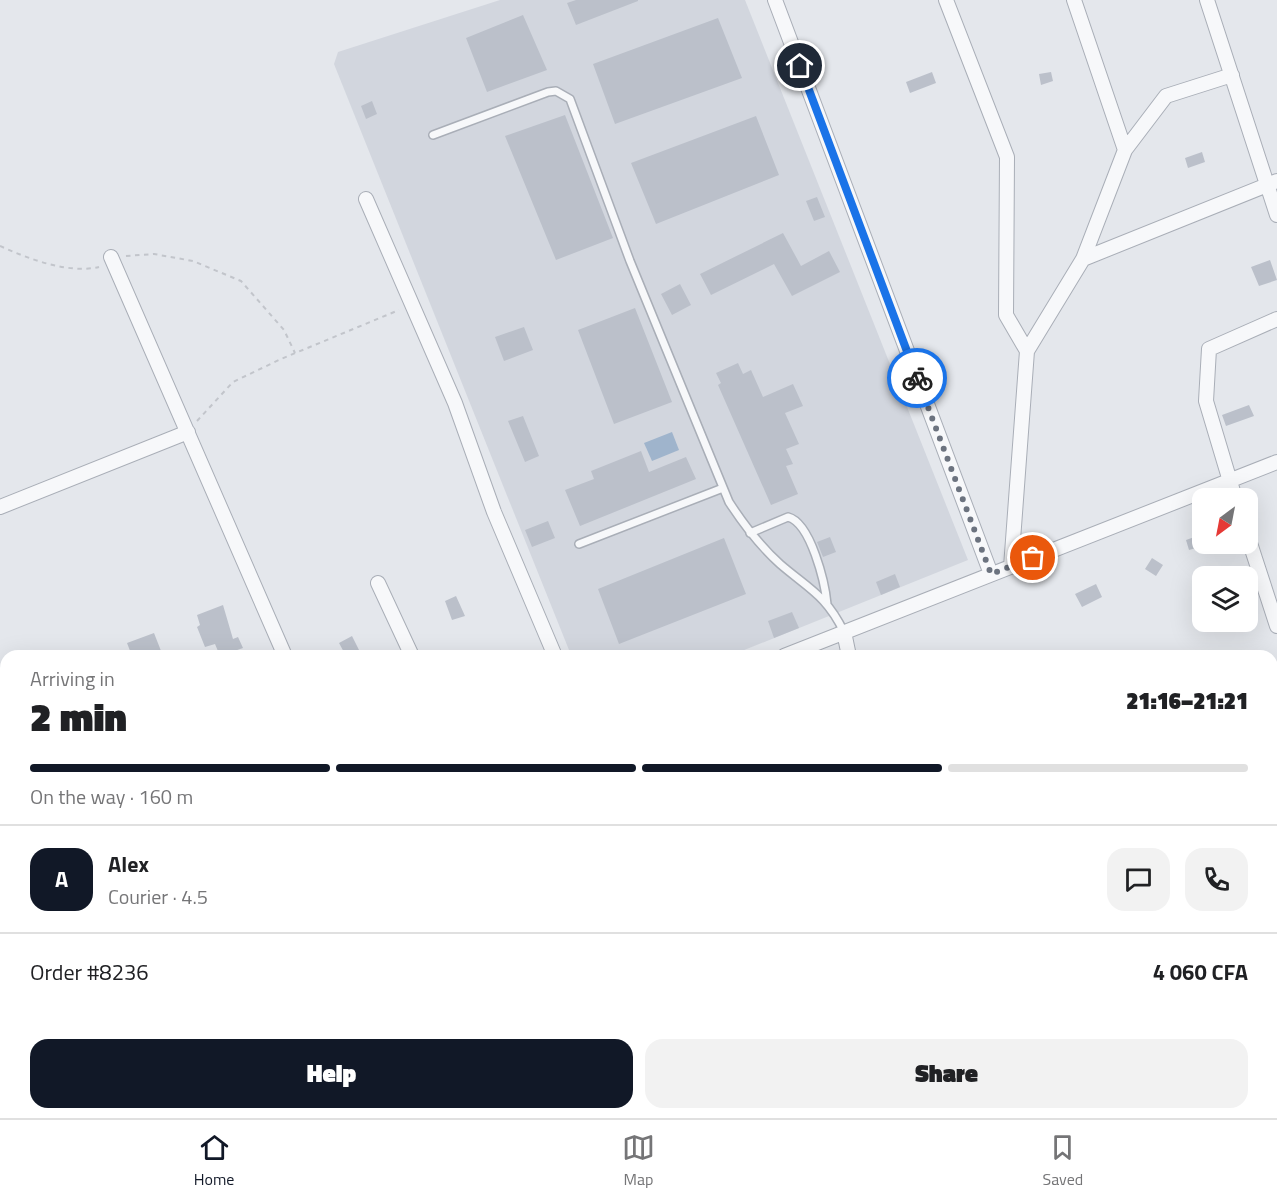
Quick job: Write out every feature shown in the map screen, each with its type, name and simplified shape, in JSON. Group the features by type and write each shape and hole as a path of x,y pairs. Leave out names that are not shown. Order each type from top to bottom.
{"street":[{"path":"775,0 991,574"},
{"path":"946,0 1007,157 1006,315 1027,351"},
{"path":"1074,0 1125,150"},
{"path":"1207,0 1272,183 1277,215"},
{"path":"1011,567 1027,351 1083,259 1125,150 1166,96 1232,75"},
{"path":"1083,259 1272,183"},
{"path":"366,199 455,403 494,512 552,650"},
{"path":"113,260 282,650"},
{"path":"1232,488 1206,401 1209,349 1277,319"},
{"path":"0,507 188,432"},
{"path":"799,650 1277,462"},
{"path":"1254,554 1277,626"},
{"path":"378,583 409,650"},
{"path":"844,632 848,650"}],"lane":[{"path":"433,135 548,92 556,91 570,99 630,261 723,488 750,533 781,565 810,585 827,604 844,632"},
{"path":"579,544 723,488"},
{"path":"750,533 788,517 795,519 801,526 825,579 827,604"}],"path":[{"path":"0,246 29,259 87,269 113,260 154,254 193,261 242,280 284,330 296,353"},
{"path":"188,432 233,382 412,304"}],"shaded area":[{"path":"500,0 745,0 968,560 744,650 569,650 334,64 338,52"}],"water":[{"path":"672,432 679,450 652,461 644,443"}],"building":[{"path":"576,0 638,1 576,25 567,3"},
{"path":"523,15 547,70 487,92 466,38"},
{"path":"718,18 742,78 615,124 593,64"},
{"path":"932,72 936,83 910,93 906,82"},
{"path":"1051,72 1053,81 1041,85 1039,74"},
{"path":"372,101 377,114 366,119 361,106"},
{"path":"565,115 613,238 556,260 505,136"},
{"path":"756,116 779,175 656,224 631,163"},
{"path":"1202,152 1205,162 1188,168 1185,158"},
{"path":"817,197 825,217 814,221 806,201"},
{"path":"783,233 801,266 829,251 840,272 792,296 774,264 711,295 700,274"},
{"path":"1270,260 1277,280 1259,286 1251,267"},
{"path":"680,284 691,305 672,315 661,294"},
{"path":"635,308 672,402 614,424 578,330"},
{"path":"524,327 533,350 504,361 495,337"},
{"path":"738,363 743,374 751,370 763,397 793,384 803,406 785,413 799,444 786,449 793,464 786,466 798,494 771,505 718,385 721,383 716,373"},
{"path":"1249,405 1254,416 1226,426 1222,415"},
{"path":"523,416 539,456 525,462 508,421"},
{"path":"641,451 649,472 686,457 696,479 580,526 565,490 594,479 591,471"},
{"path":"548,521 555,538 532,547 525,530"},
{"path":"830,537 836,552 823,557 817,542"},
{"path":"724,538 746,594 619,644 598,589"},
{"path":"1192,538 1192,549 1189,550 1186,540"},
{"path":"1152,558 1163,565 1156,576 1145,569"},
{"path":"895,574 900,587 881,595 876,582"},
{"path":"1096,584 1102,597 1082,607 1075,594"},
{"path":"456,596 465,616 452,620 445,601"},
{"path":"223,605 233,639 238,637 243,648 218,650 215,644 205,647 197,627 200,625 197,615"},
{"path":"792,612 799,628 774,638 768,621"},
{"path":"154,633 161,650 130,650 127,643"},
{"path":"352,636 359,650 343,650 339,643"}],"way so far":[{"path":"917,378 991,574 1033,558"}],"route":[{"path":"800,66 917,378"}]}
